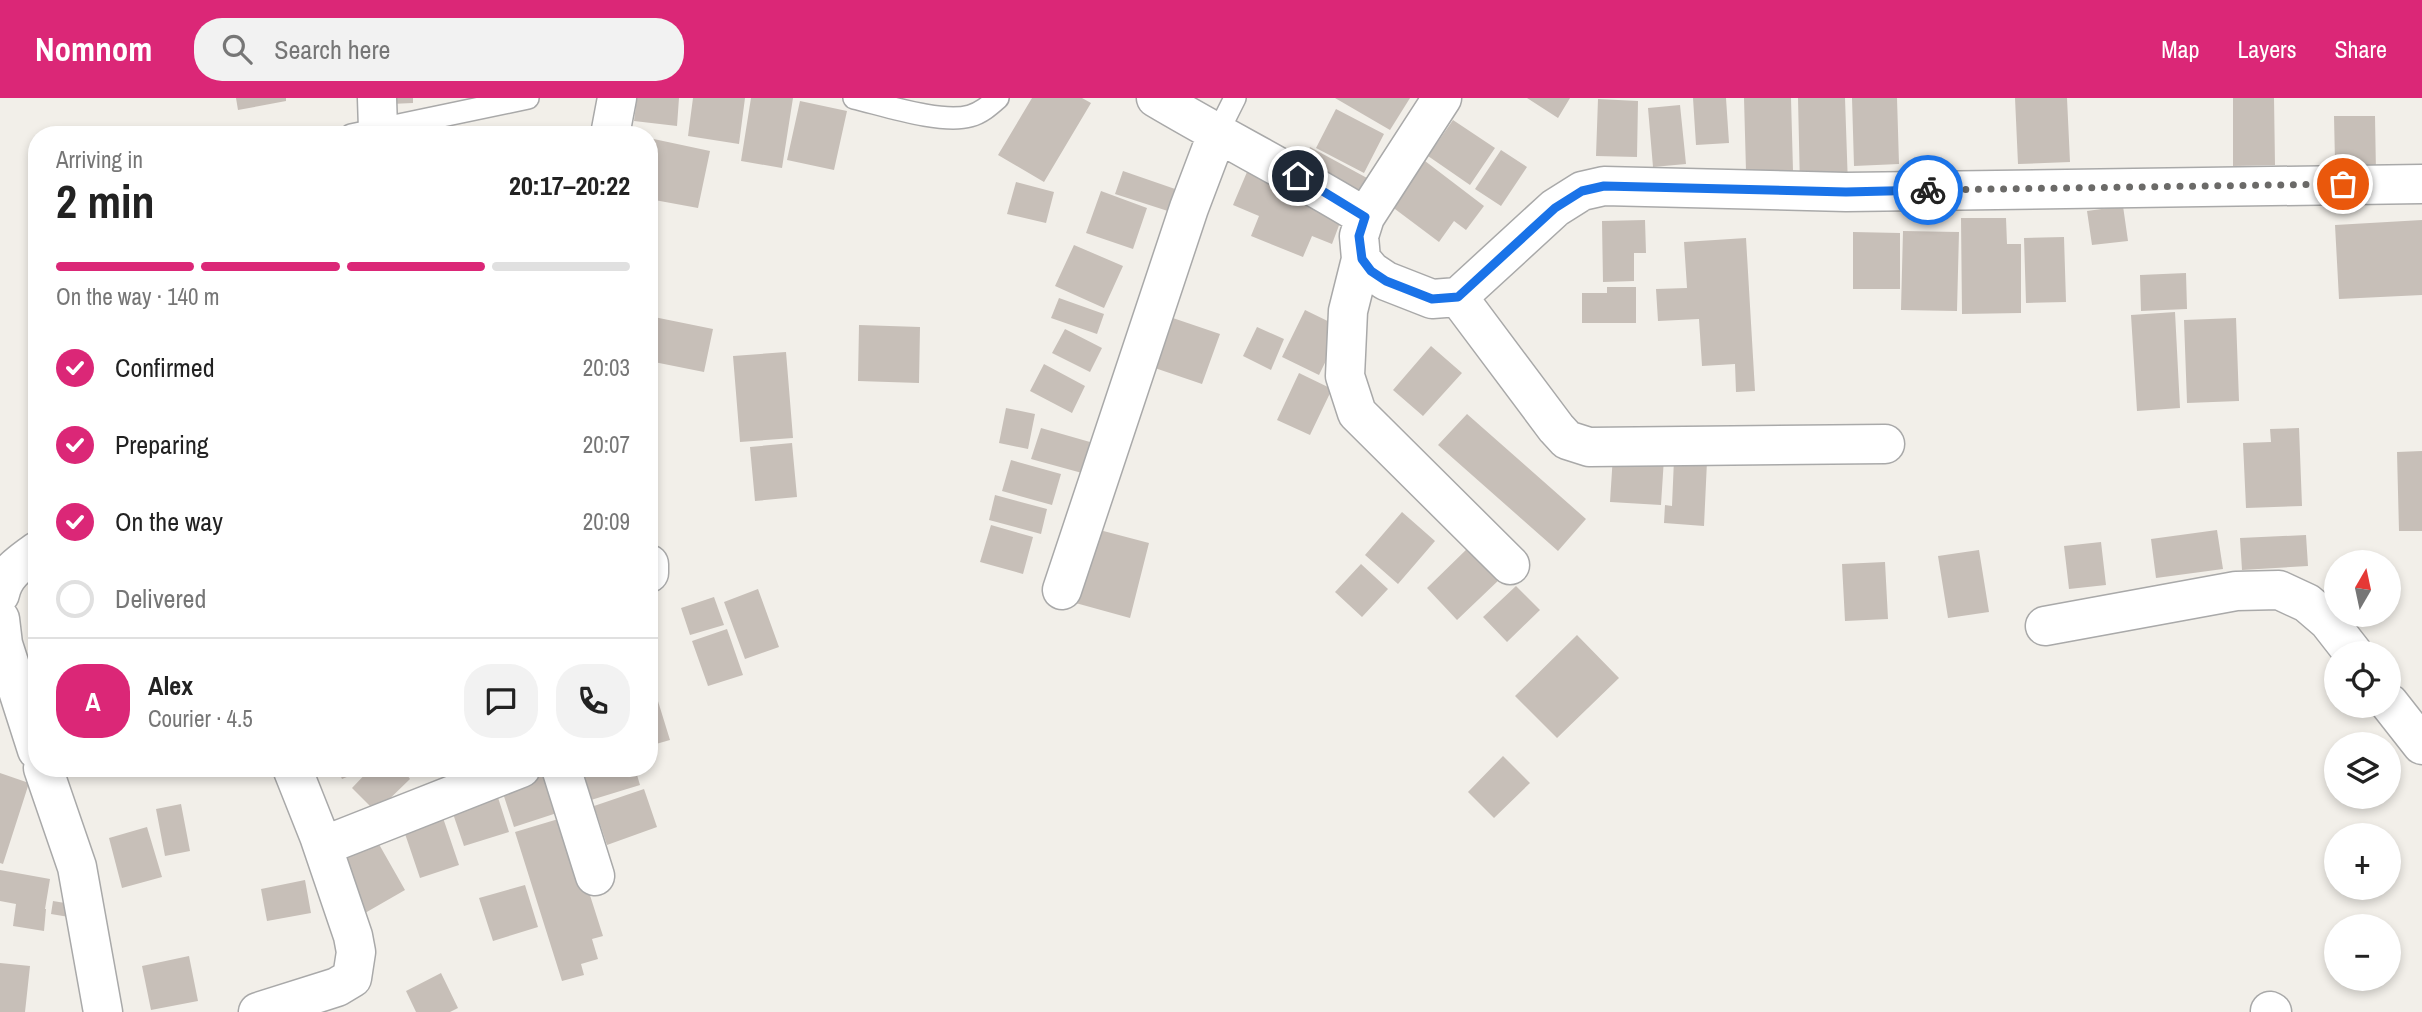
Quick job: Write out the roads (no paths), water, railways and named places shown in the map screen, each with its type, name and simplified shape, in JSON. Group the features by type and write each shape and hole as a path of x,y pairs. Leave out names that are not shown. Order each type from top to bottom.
{"street":[{"path":"612,126 617,98"},
{"path":"1156,98 1217,134 1298,176 1365,217"},
{"path":"1442,98 1365,217 1359,236 1362,259 1348,312 1345,376 1357,413 1510,565"},
{"path":"1062,590 1189,208 1217,134"},
{"path":"1362,259 1371,271 1386,281 1432,299 1458,297 1555,208 1582,191 1604,186 1846,192 2422,184"},
{"path":"1458,297 1567,440 1589,447 1885,444"},
{"path":"0,594 3,581 28,558"},
{"path":"2045,626 2236,590 2279,590 2314,609 2328,621 2344,641"},
{"path":"0,619 3,644 28,722"},
{"path":"2401,718 2422,745"},
{"path":"46,777 78,867 103,1012"},
{"path":"258,1012 337,987 352,978 356,952 323,846 296,777"},
{"path":"323,846 498,777"},
{"path":"564,777 595,876"}],"lane":[{"path":"369,121 528,98"},
{"path":"855,98 950,118 969,116 985,110 998,98"},
{"path":"1217,134 1235,98"}]}
